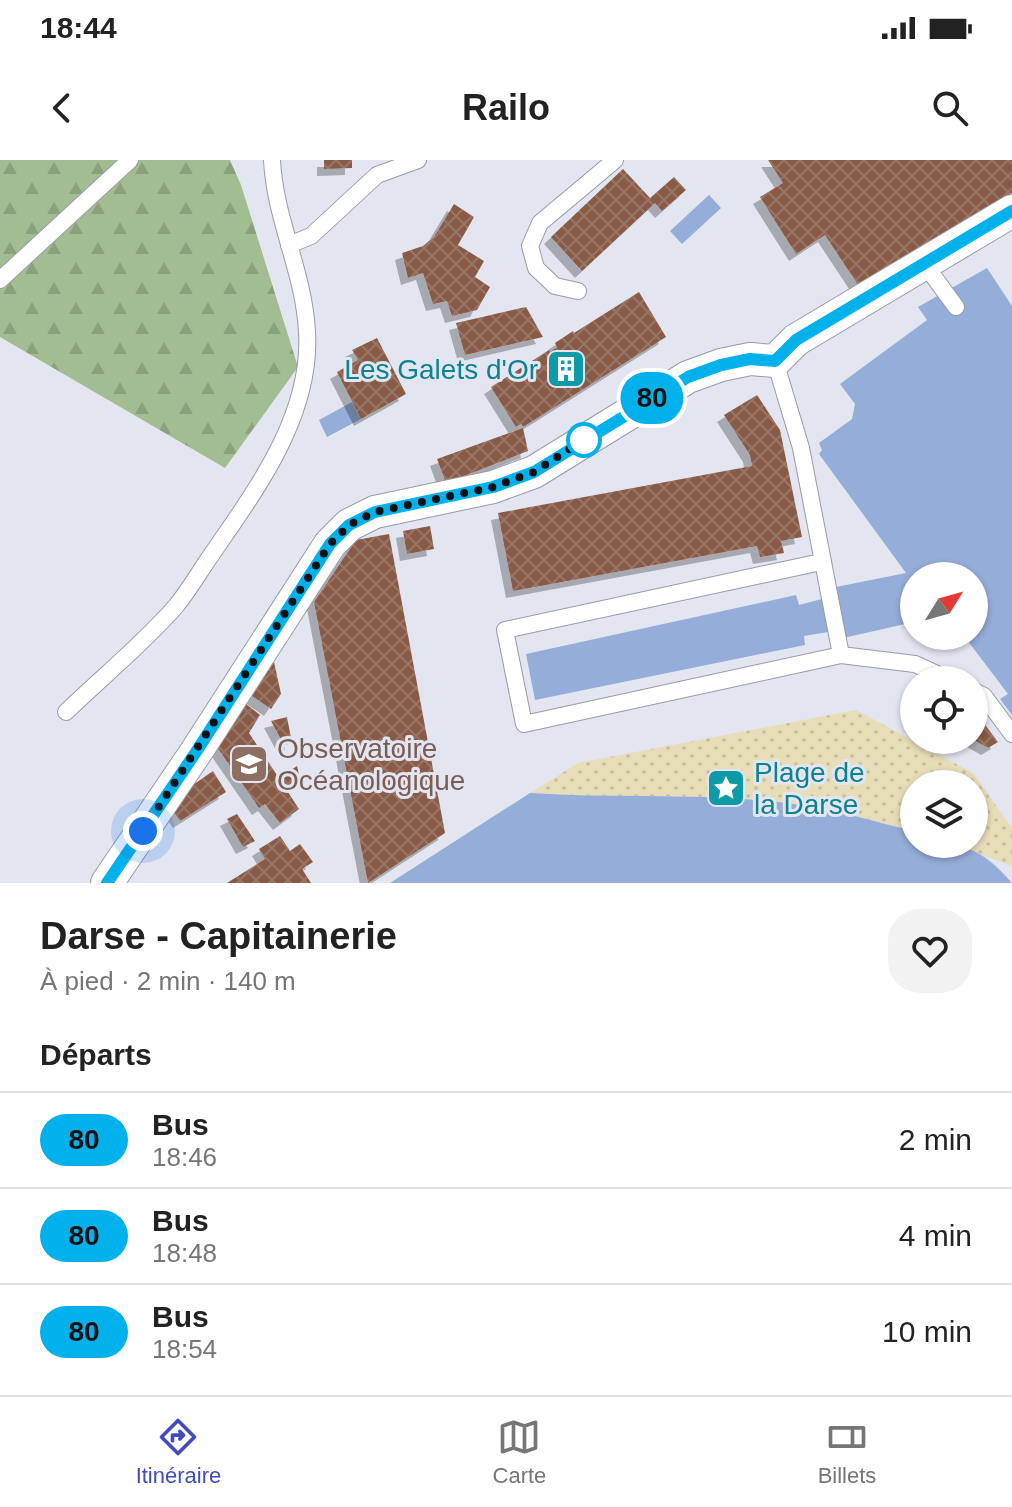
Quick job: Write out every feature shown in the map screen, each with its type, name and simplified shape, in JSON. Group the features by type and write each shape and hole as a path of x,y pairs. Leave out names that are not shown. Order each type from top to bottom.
{"street":[{"path":"107,883 330,544 349,525 375,512 493,487 534,472 688,377 750,359 775,361 796,340 1012,211"}],"lane":[{"path":"0,280 130,160"},
{"path":"66,712 176,606 246,505 286,433 305,384 307,333 302,292 274,193 272,160"},
{"path":"289,245 311,236 377,175 418,160"},
{"path":"578,291 555,286 536,268 530,246 540,223 615,160"},
{"path":"923,262 956,307"},
{"path":"775,361 801,448 840,648"},
{"path":"821,562 505,630 524,724 840,648 919,666"},
{"path":"988,701 1012,734"}],"green space":[{"path":"0,160 230,160 241,185 298,367 225,468 0,337"}],"sand":[{"name":"Plage de la Darse","path":"856,710 900,734 900,754 938,754 967,770 900,770 900,828 824,809 761,800 530,793 578,763"},
{"name":"Plage de la Darse","path":"988,794 1012,828 1012,866 988,857"}],"water":[{"path":"709,195 721,208 682,244 670,231"},
{"path":"987,268 1012,306 1012,715 1000,699 1008,694 975,650 988,650 988,562 900,562 900,565 819,454 822,450 819,443 852,419 855,404 840,384 927,320 918,307"},
{"path":"352,402 361,419 327,437 319,420"},
{"path":"900,574 900,625 830,641 828,632 804,636 805,645 535,700 526,654 796,595 799,605 822,599 821,590"},
{"path":"530,793 728,798 809,806 900,827 900,858 985,858 1012,883 390,883"}],"building":[{"path":"324,160 352,160 352,168 324,169"},
{"path":"768,160 1012,160 1012,193 860,288 825,235 796,254 760,197 783,183"},
{"path":"623,169 650,198 674,177 686,190 662,211 655,203 582,271 551,237"},
{"path":"454,204 474,217 458,245 484,261 475,277 490,287 477,310 452,316 447,301 433,304 423,273 408,278 402,253 423,246 434,237"},
{"name":"Les Galets d'Or","path":"639,292 666,337 523,427 521,424 516,427 491,387 550,352 557,347 555,343 573,331"},
{"path":"526,307 543,337 465,355 456,323"},
{"path":"377,338 406,394 361,419 337,372 358,360 352,350"},
{"path":"757,395 780,430 802,537 781,541 784,553 760,557 757,546 513,591 498,513 752,466 750,455 724,415"},
{"path":"523,428 528,451 446,483 437,459"},
{"path":"430,526 434,549 407,554 403,531"},
{"path":"389,534 445,833 368,883 314,602 356,540"},
{"path":"274,662 281,694 271,709 252,696"},
{"name":"Observatoire Océanologique","path":"246,704 260,715 249,733 279,778 297,766 301,783 286,789 299,809 280,823 265,804 259,808 217,747"},
{"path":"287,717 292,743 284,745 271,721"},
{"path":"988,729 998,742 988,748"},
{"path":"213,771 226,792 180,821 173,811 190,787"},
{"path":"237,814 255,841 243,847 227,819"},
{"path":"280,836 290,851 300,844 313,862 302,869 311,883 227,883 265,859 259,849"}],"bus line":[{"name":"80","path":"107,883 330,544 349,525 375,512 493,487 534,472 688,377 750,359 775,361 796,340 1012,211"}],"place":[{"name":"Les Galets d'Or","path":"566,369"},
{"name":"Observatoire Océanologique","path":"249,764"},
{"name":"Plage de la Darse","path":"726,788"}],"route":[{"path":"143,831 330,544 349,525 375,512 493,487 534,472 584,440"}]}
